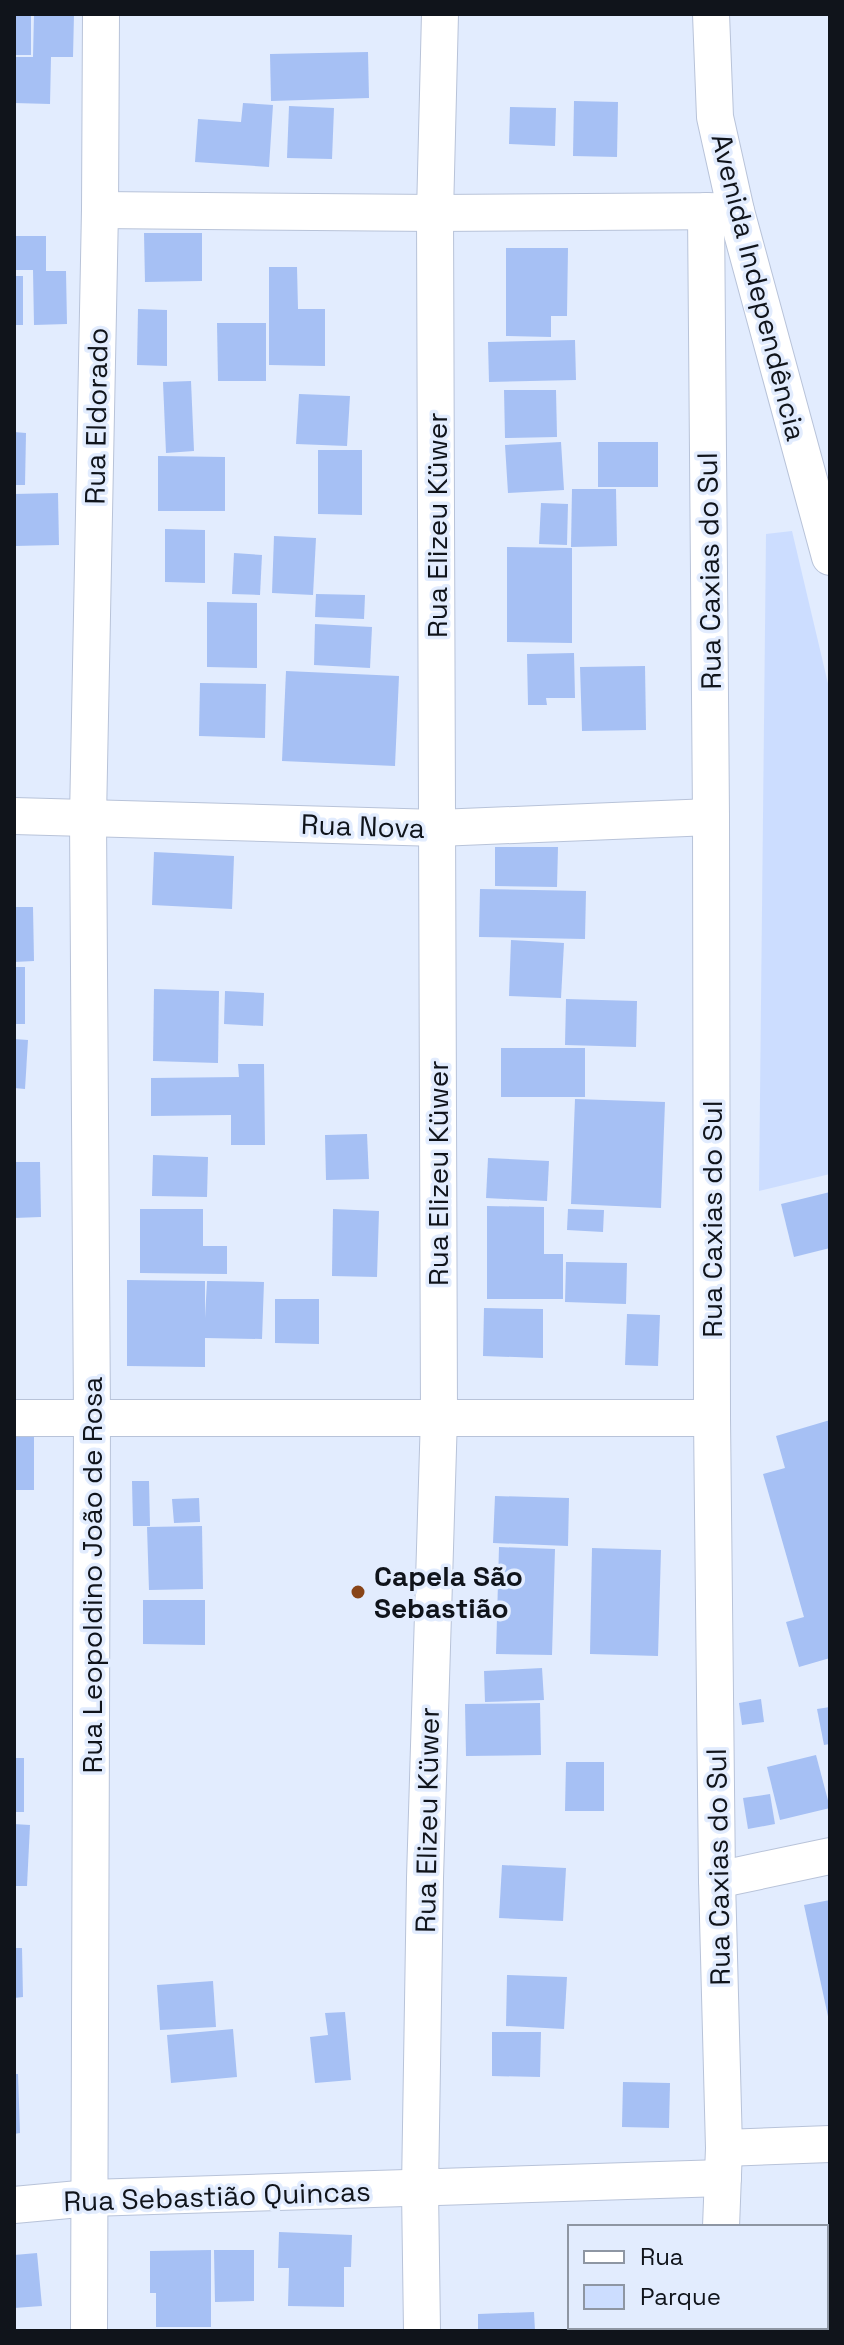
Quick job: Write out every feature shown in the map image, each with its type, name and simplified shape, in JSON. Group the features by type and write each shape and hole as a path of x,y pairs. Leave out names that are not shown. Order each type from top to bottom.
{"street":[{"name":"Rua Eldorado","path":"88,818 101,14"},
{"name":"Rua Elizeu Küwer","path":"422,2331 420,2189 425,1878 439,1416 435,213 440,14"},
{"name":"Avenida Independência","path":"711,14 721,211 829,549"},
{"path":"100,210 435,213 721,211"},
{"name":"Rua Caxias do Sul","path":"721,211 711,817 712,1418 717,1880 724,2163 721,2225"},
{"name":"Rua Nova","path":"14,816 438,828 711,817"},
{"name":"Rua Leopoldino João de Rosa","path":"88,818 92,1417 89,2331"},
{"path":"14,1418 712,1418"},
{"path":"717,1880 830,1856"},
{"name":"Rua Sebastião Quincas","path":"14,2205 90,2198 420,2189 724,2163 830,2144"}],"green space":[{"path":"792,531 830,692 830,1174 759,1191 766,534"}],"building":[{"path":"14,14 31,14 31,55 14,55"},
{"path":"34,14 74,14 73,57 51,57 50,104 14,103 14,57 33,57"},
{"path":"368,52 369,98 271,101 270,54"},
{"path":"574,101 618,102 617,157 573,156"},
{"path":"243,103 273,105 269,167 195,162 198,119 241,122"},
{"path":"289,106 334,108 332,159 287,158"},
{"path":"510,107 556,108 555,146 509,144"},
{"path":"144,233 202,233 202,281 145,282"},
{"path":"14,236 46,236 46,271 66,271 67,324 34,325 33,270 14,270"},
{"path":"506,248 568,248 567,316 551,316 551,337 506,336"},
{"path":"269,267 297,267 298,309 325,309 325,366 269,365"},
{"path":"14,276 23,276 23,325 14,325"},
{"path":"138,309 167,310 167,366 137,365"},
{"path":"217,323 266,323 266,381 218,381"},
{"path":"575,340 576,380 489,382 488,342"},
{"path":"191,381 194,451 166,453 163,382"},
{"path":"504,390 556,390 557,437 505,438"},
{"path":"299,394 350,396 347,446 296,444"},
{"path":"14,432 26,433 25,485 14,485"},
{"path":"561,442 564,490 508,493 505,445"},
{"path":"598,442 658,442 658,487 598,487"},
{"path":"318,450 362,450 362,515 318,514"},
{"path":"158,456 225,457 225,511 158,511"},
{"path":"572,489 616,489 617,546 571,547"},
{"path":"58,493 59,545 14,546 14,494"},
{"path":"541,503 568,504 567,545 539,544"},
{"path":"165,529 205,530 205,583 165,582"},
{"path":"274,536 316,538 313,595 272,593"},
{"path":"507,547 572,548 572,643 507,642"},
{"path":"234,553 262,555 260,595 232,594"},
{"path":"316,594 365,595 364,619 315,617"},
{"path":"207,602 257,603 257,668 207,667"},
{"path":"315,624 372,627 370,668 314,665"},
{"path":"574,653 575,698 546,698 547,705 528,705 527,654"},
{"path":"645,666 646,730 582,731 580,667"},
{"path":"286,671 399,676 395,766 282,761"},
{"path":"200,683 266,684 265,738 199,736"},
{"path":"495,847 558,847 557,887 495,886"},
{"path":"154,852 234,856 232,909 152,905"},
{"path":"480,889 586,891 585,939 479,937"},
{"path":"14,907 33,907 34,961 14,962"},
{"path":"511,940 564,943 561,998 509,996"},
{"path":"14,967 25,967 25,1024 14,1024"},
{"path":"154,989 219,991 218,1063 153,1061"},
{"path":"225,991 264,993 263,1026 224,1024"},
{"path":"566,999 637,1001 636,1047 565,1045"},
{"path":"14,1039 28,1040 25,1089 14,1088"},
{"path":"501,1048 585,1048 585,1097 501,1097"},
{"path":"238,1064 264,1064 265,1145 231,1145 231,1115 151,1116 151,1078 239,1077"},
{"path":"575,1099 665,1102 661,1208 571,1204"},
{"path":"367,1134 369,1179 326,1180 325,1135"},
{"path":"153,1155 208,1157 207,1197 152,1196"},
{"path":"488,1158 549,1161 547,1201 486,1198"},
{"path":"14,1162 40,1162 41,1217 14,1218"},
{"path":"830,1192 830,1248 794,1257 781,1204"},
{"path":"487,1206 544,1207 544,1254 563,1254 563,1299 487,1299"},
{"path":"140,1209 203,1209 203,1246 227,1246 227,1274 140,1273"},
{"path":"333,1209 379,1211 377,1277 332,1276"},
{"path":"568,1209 604,1210 603,1232 567,1230"},
{"path":"566,1262 627,1263 626,1304 565,1302"},
{"path":"127,1280 205,1281 205,1318 207,1281 264,1282 262,1339 205,1338 205,1367 127,1366"},
{"path":"275,1299 319,1299 319,1344 275,1343"},
{"path":"484,1308 543,1309 543,1358 483,1356"},
{"path":"627,1314 660,1315 658,1366 625,1365"},
{"path":"830,1420 830,1658 799,1667 786,1622 804,1617 763,1474 785,1468 776,1436"},
{"path":"14,1432 34,1432 34,1490 14,1490"},
{"path":"132,1481 149,1481 150,1526 133,1526"},
{"path":"495,1496 569,1498 568,1546 493,1543"},
{"path":"199,1498 200,1522 174,1523 172,1499"},
{"path":"202,1526 203,1589 149,1590 147,1527"},
{"path":"499,1547 555,1549 552,1655 496,1654"},
{"path":"592,1548 661,1550 658,1656 590,1654"},
{"path":"143,1600 205,1600 205,1645 143,1644"},
{"path":"542,1668 544,1700 485,1702 484,1671"},
{"path":"761,1699 764,1722 742,1725 739,1703"},
{"path":"540,1703 541,1755 466,1756 465,1704"},
{"path":"830,1707 830,1744 824,1745 817,1709"},
{"path":"816,1755 830,1808 780,1820 767,1767"},
{"path":"14,1758 24,1758 24,1812 14,1812"},
{"path":"566,1762 604,1762 604,1811 565,1811"},
{"path":"770,1794 775,1824 748,1829 743,1798"},
{"path":"14,1824 30,1825 27,1886 14,1886"},
{"path":"502,1865 566,1868 563,1921 499,1918"},
{"path":"830,1900 830,2021 829,2021 804,1905"},
{"path":"14,1948 22,1948 23,1997 14,1998"},
{"path":"507,1975 567,1977 564,2029 506,2026"},
{"path":"213,1981 216,2027 160,2030 157,1985"},
{"path":"345,2012 351,2080 315,2083 310,2037 328,2035 325,2013"},
{"path":"233,2029 237,2077 171,2083 167,2035"},
{"path":"492,2032 541,2032 540,2077 492,2076"},
{"path":"14,2074 18,2074 20,2133 14,2134"},
{"path":"623,2082 670,2083 669,2128 622,2127"},
{"path":"279,2232 352,2235 351,2267 344,2267 344,2307 288,2306 289,2268 278,2268"},
{"path":"211,2250 211,2327 156,2327 156,2293 150,2293 150,2251"},
{"path":"214,2250 254,2250 254,2301 215,2302"},
{"path":"37,2253 42,2306 14,2308 14,2255"},
{"path":"534,2312 535,2331 478,2331 478,2314"},
{"path":"571,2329 640,2329 640,2331"}],"place":[{"name":"Capela São Sebastião","path":"358,1592"}]}
